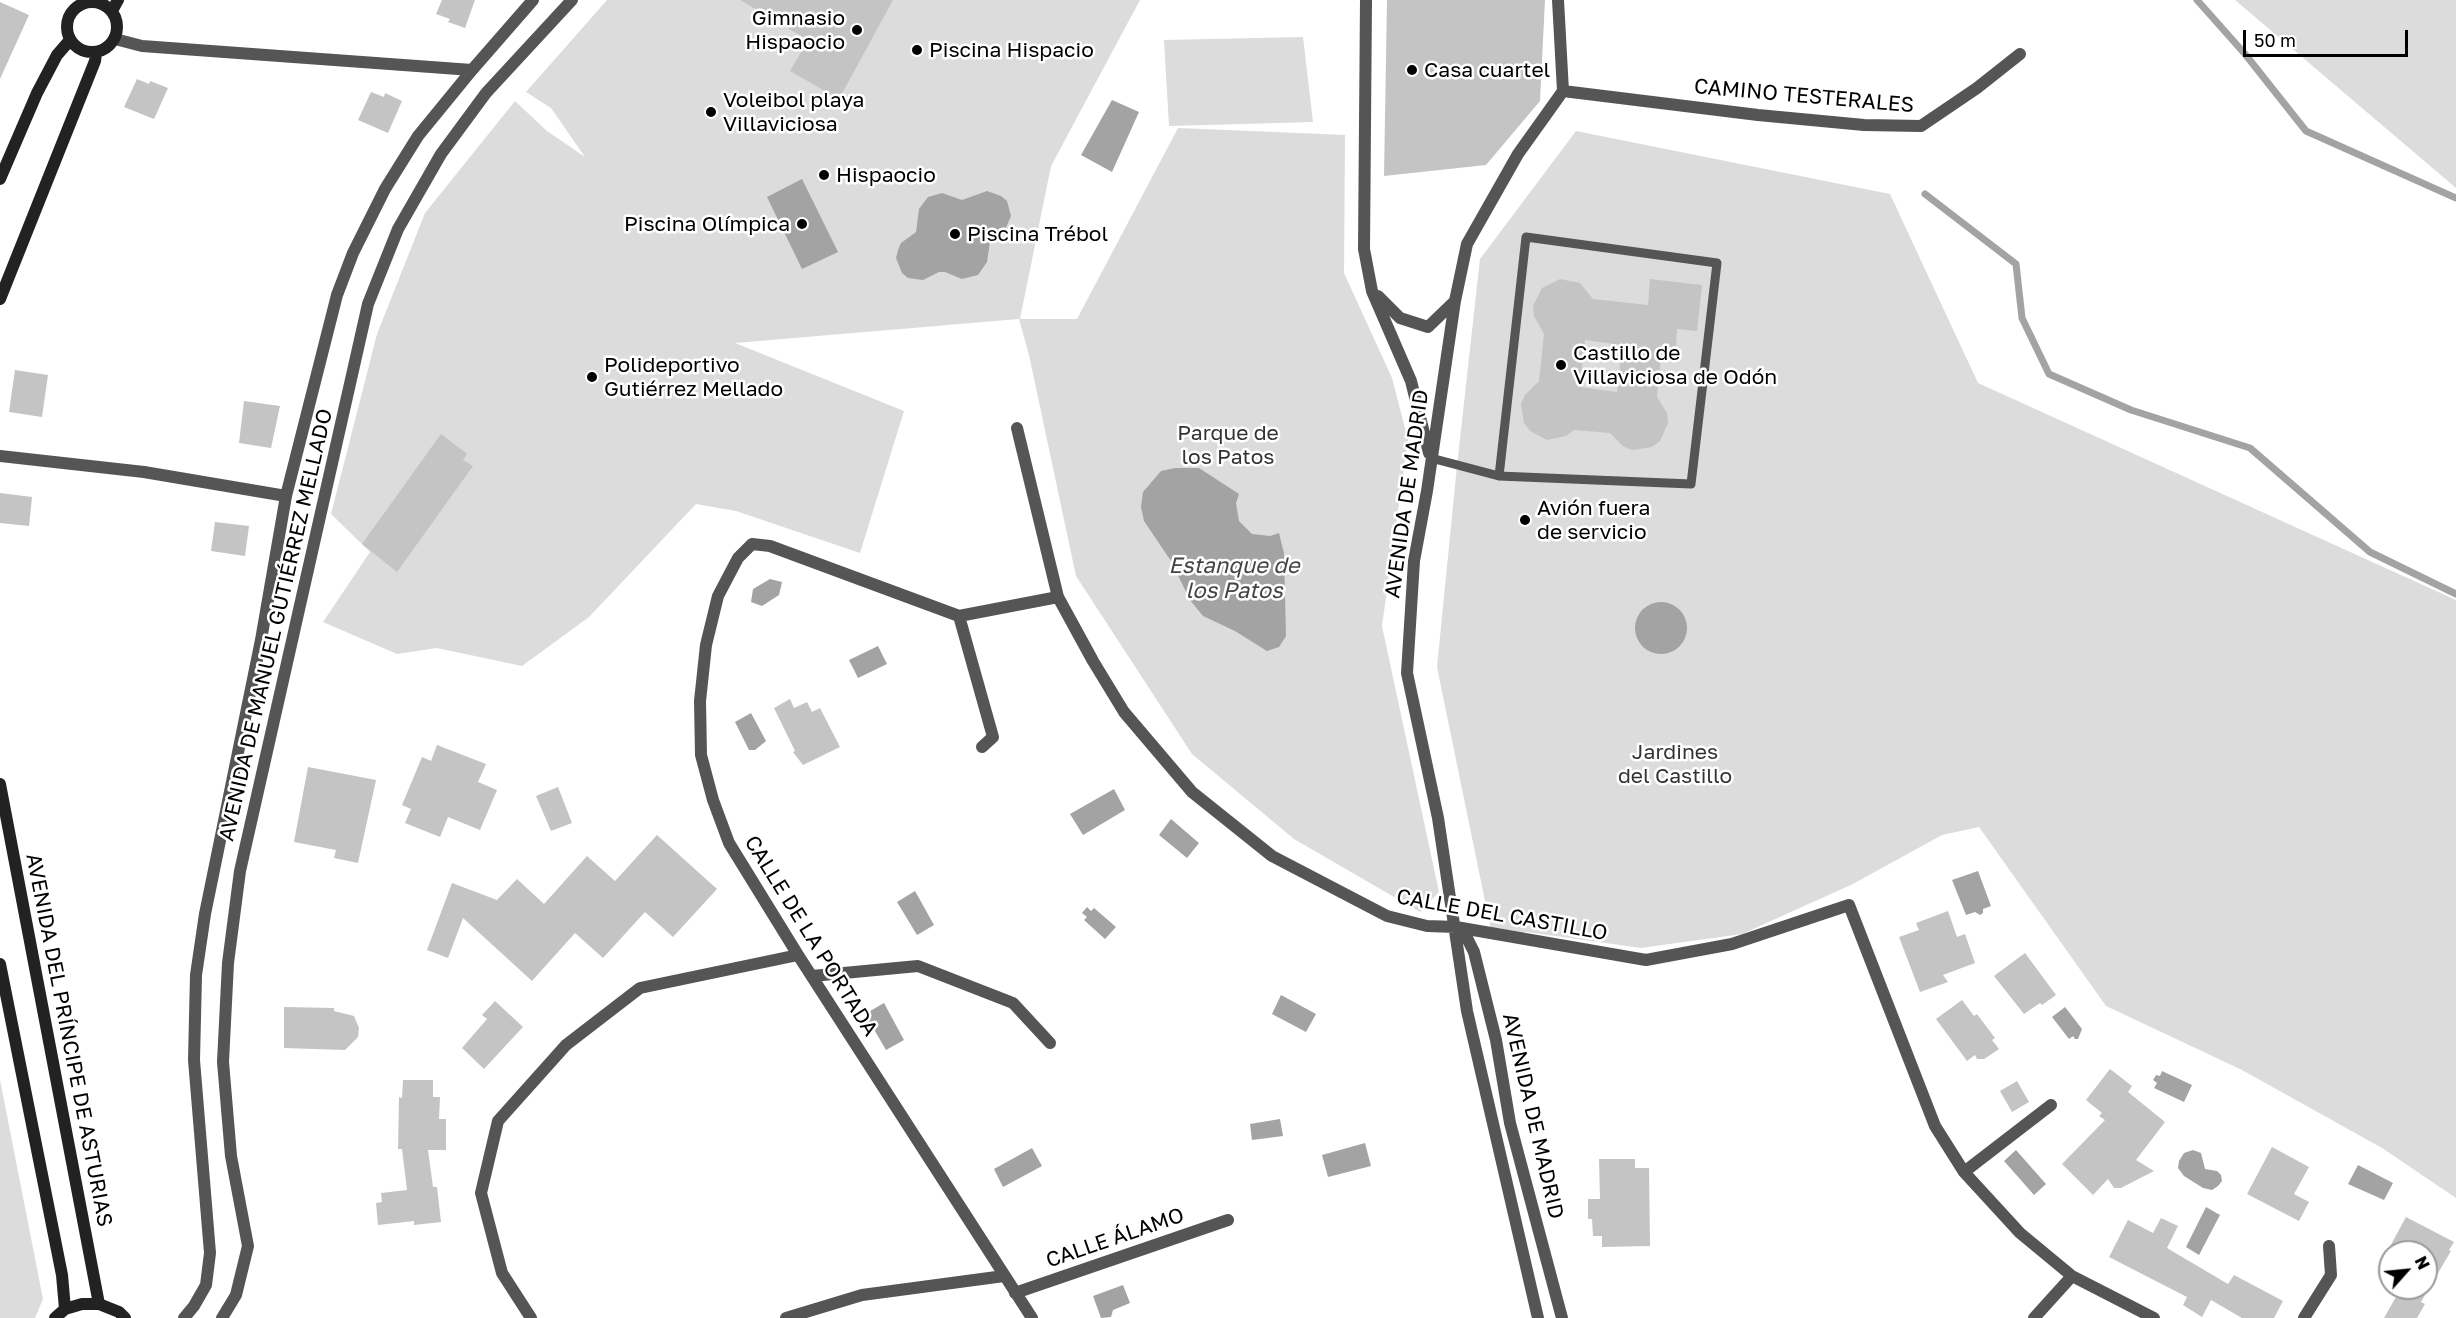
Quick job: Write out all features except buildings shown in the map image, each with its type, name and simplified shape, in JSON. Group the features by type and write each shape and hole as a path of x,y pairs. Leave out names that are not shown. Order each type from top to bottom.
{"street":[{"name":"AVENIDA DE MANUEL GUTIÉRREZ MELLADO","path":"183,1318 194,1306 206,1285 210,1253 194,1060 196,975 205,914 261,640 286,496 337,295 353,253 385,189 418,136 533,0"},
{"name":"AVENIDA DE MANUEL GUTIÉRREZ MELLADO","path":"222,1318 236,1295 248,1246 231,1156 223,1062 228,963 240,871 368,304 398,230 441,154 486,93 572,0"},
{"path":"1366,0 1364,249 1372,291 1411,381 1431,458"},
{"path":"1558,0 1563,91"},
{"path":"84,2 115,5 117,23 115,39 106,49 96,53 81,51 70,40 66,28 69,15 84,2"},
{"path":"115,39 142,46 472,70"},
{"path":"0,179 37,93 57,55 70,40"},
{"path":"0,299 95,61 96,53"},
{"name":"CAMINO TESTERALES","path":"1563,91 1758,115 1864,125 1921,126 1977,88 2020,54"},
{"name":"AVENIDA DE MADRID","path":"1538,1318 1467,1011 1438,818 1407,673 1414,561 1455,301 1467,244 1518,154 1563,91"},
{"path":"1372,291 1400,318 1428,327 1455,301"},
{"name":"CALLE DEL CASTILLO","path":"1017,428 1059,597 1093,661 1124,712 1192,792 1272,856 1387,916 1427,926 1456,927 1646,960 1732,944 1849,904 1935,1125 1964,1172"},
{"path":"0,456 144,472 286,496"},
{"name":"CALLE DE LA PORTADA","path":"959,616 770,546 752,544 738,558 718,596 706,645 700,701 701,755 713,800 729,843 798,956 1032,1318"},
{"path":"982,747 993,737 959,616 1059,597"},
{"name":"AVENIDA DEL PRÍNCIPE DE ASTURIAS","path":"0,784 99,1304"},
{"name":"AVENIDA DE MADRID","path":"1456,927 1467,938 1476,962 1496,1040 1510,1123 1562,1318"},
{"path":"531,1318 502,1273 481,1193 498,1121 566,1044 640,988 798,956"},
{"path":"0,964 62,1275 65,1310"},
{"path":"812,976 918,966 1013,1003 1050,1043"},
{"path":"2051,1105 1964,1172 2020,1233 2072,1276 2154,1318"},
{"name":"CALLE ÁLAMO","path":"1016,1293 1228,1220"},
{"path":"2304,1318 2331,1275 2329,1246"},
{"path":"786,1318 862,1295 1004,1276"},
{"path":"2034,1318 2072,1276"},
{"path":"55,1318 65,1310 82,1304 99,1304 119,1312 125,1318"}],"lane":[{"path":"1431,458 1498,476 1691,484 1717,264 1526,237 1498,476"}],"green space":[{"name":"Parque de los Patos","path":"607,0 1140,0 1051,166 1020,319 1077,319 1178,128 1345,135 1344,273 1392,378 1408,440 1382,626 1439,892 1420,912 1294,839 1192,754 1076,576 1029,355 1019,319 735,343 904,411 860,553 736,511 696,504 589,617 522,666 437,648 397,654 323,622 370,552 331,514 377,334 425,213 515,101 547,131 585,157 551,108 526,92"},
{"path":"2235,0 2456,0 2456,188"},
{"path":"1303,37 1313,122 1169,126 1164,40"},
{"name":"Jardines del Castillo","path":"1576,131 1890,194 1978,383 2456,600 2456,1198 2382,1148 2242,1070 2106,1006 1979,827 1942,835 1853,884 1742,934 1641,948 1527,932 1493,940 1437,667 1457,466 1480,259"},
{"path":"0,1080 43,1299 35,1318 0,1318"}],"water":[{"path":"1112,100 1139,112 1112,172 1081,155"},
{"name":"Piscina Olímpica","path":"802,179 838,252 802,269 767,197"},
{"name":"Piscina Trébol","path":"987,191 1007,201 1011,216 1005,230 990,242 987,262 978,275 962,279 939,272 923,280 908,278 902,273 896,258 898,250 901,243 916,232 919,209 928,197 942,193 962,200"},
{"name":"Estanque de los Patos","path":"1175,468 1199,468 1239,494 1236,503 1239,521 1252,534 1270,536 1279,533 1284,553 1286,636 1279,647 1267,651 1235,631 1203,616 1190,600 1171,561 1144,521 1141,507 1143,492 1161,471"},
{"path":"770,579 782,582 779,595 762,606 751,602 753,589"},
{"path":"1661,602 1671,604 1679,610 1685,618 1687,628 1685,638 1679,646 1671,652 1661,654 1651,652 1643,646 1637,638 1635,628 1637,618 1643,610 1651,604"},
{"path":"878,646 887,664 858,678 849,660"},
{"path":"751,713 766,741 755,750 749,750 735,722"},
{"path":"1114,789 1125,810 1083,835 1070,814"},
{"path":"1171,819 1199,843 1187,858 1159,835"},
{"path":"1978,871 1991,906 1983,909 1980,915 1975,912 1966,915 1952,880"},
{"path":"915,891 934,925 917,935 897,902"},
{"path":"1087,907 1091,911 1094,908 1116,927 1105,939 1084,920 1087,917 1082,913"},
{"path":"1281,995 1316,1014 1306,1032 1272,1014"},
{"path":"884,1003 904,1040 886,1050 865,1014"},
{"path":"2065,1007 2082,1029 2078,1039 2073,1036 2069,1039 2052,1017"},
{"path":"2162,1071 2192,1085 2184,1102 2154,1088 2157,1083 2153,1080 2156,1075 2160,1076"},
{"path":"1280,1119 1283,1136 1252,1140 1250,1124"},
{"path":"1365,1143 1371,1166 1328,1177 1322,1155"},
{"path":"1032,1148 1042,1166 1003,1187 994,1169"},
{"path":"2016,1150 2046,1184 2034,1195 2004,1161"},
{"path":"2193,1150 2201,1153 2205,1169 2217,1171 2221,1175 2222,1181 2212,1190 2203,1188 2184,1176 2178,1168 2184,1153"},
{"path":"2358,1165 2393,1183 2384,1200 2348,1184"},
{"path":"2206,1207 2220,1215 2199,1255 2186,1247"},
{"path":"1123,1285 1130,1303 1113,1310 1111,1317 1101,1318 1093,1296"}],"waterway":[{"path":"2197,0 2245,54 2306,131 2456,198"},
{"path":"1925,194 2016,264 2022,318 2049,374 2131,410 2250,448 2370,552 2456,594"}],"place":[{"name":"Gimnasio Hispaocio","path":"857,30"},
{"name":"Piscina Hispacio","path":"917,50"},
{"name":"Casa cuartel","path":"1412,70"},
{"name":"Voleibol playa Villaviciosa","path":"711,112"},
{"name":"Hispaocio","path":"824,175"},
{"name":"Piscina Olímpica","path":"802,224"},
{"name":"Piscina Trébol","path":"955,234"},
{"name":"Castillo de Villaviciosa de Odón","path":"1561,365"},
{"name":"Polideportivo Gutiérrez Mellado","path":"592,377"},
{"name":"Avión fuera de servicio","path":"1525,520"}]}
